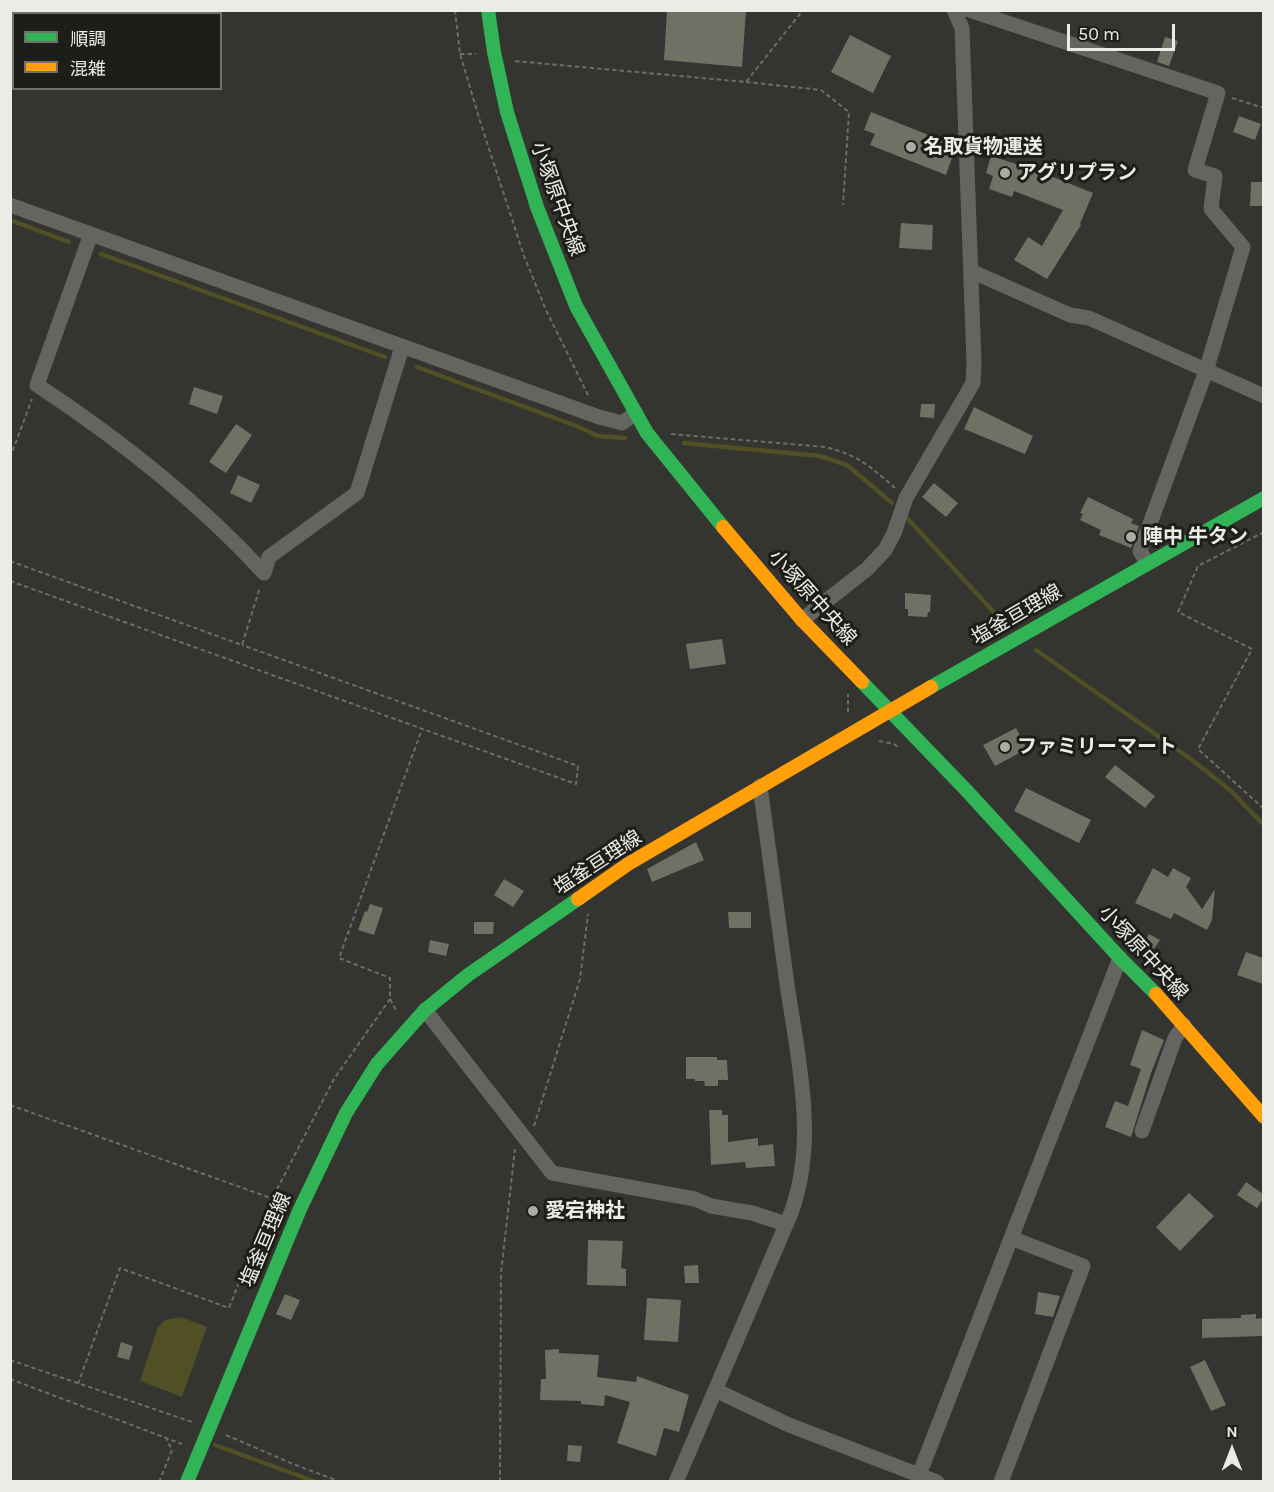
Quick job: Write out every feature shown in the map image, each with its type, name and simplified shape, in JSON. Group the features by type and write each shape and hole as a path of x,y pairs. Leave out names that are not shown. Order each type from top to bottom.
{"main road":[{"name":"小塚原中央線","path":"488,10 495,59 507,112 537,207 576,306 647,433 753,564 802,620 1184,1025 1263,1117"},
{"name":"塩釜亘理線","path":"187,1482 300,1209 346,1113 377,1064 425,1011 468,975 628,864 1147,562 1263,498"}],"street":[{"path":"802,620 867,569 885,550 906,498 973,383 962,28 954,10"},
{"path":"969,10 1218,93 1195,170 1215,176 1211,209 1243,248 1206,371 1140,551 1147,562"},
{"path":"10,205 599,417 622,423 636,413"},
{"path":"91,234 37,385 135,453 231,537 264,573"},
{"path":"971,271 1070,315 1089,318 1263,396"},
{"path":"264,573 269,557 357,492 402,347"},
{"path":"676,1482 786,1224 799,1191 805,1157 803,1099 760,786"},
{"path":"919,1475 1120,958"},
{"path":"425,1011 552,1173 695,1199 711,1206 752,1213 786,1224"},
{"path":"1142,1131 1175,1038 1184,1025"},
{"path":"1001,1482 1083,1266 1011,1238"},
{"path":"715,1390 789,1425 937,1482"}],"path":[{"path":"455,10 460,54 524,256 546,310 599,417"},
{"path":"746,82 803,10"},
{"path":"495,59 821,90 849,112 843,205"},
{"path":"1218,93 1263,108"},
{"path":"10,458 37,385"},
{"path":"647,433 825,447 844,451 862,460 906,498"},
{"path":"1263,532 1198,566 1178,612 1252,649 1198,749 1263,808"},
{"path":"10,561 578,766 576,784 10,581"},
{"path":"242,645 264,573"},
{"path":"848,713 849,700"},
{"path":"78,1384 120,1268 229,1308 272,1199 334,1079 390,999 390,978 339,958 423,729"},
{"path":"872,739 894,744 898,748"},
{"path":"529,1143 580,979 588,914"},
{"path":"10,1105 300,1209"},
{"path":"500,1482 501,1273 518,1128"},
{"path":"10,1359 210,1428 341,1482"},
{"path":"10,1379 200,1451"},
{"path":"159,1482 172,1450 166,1438"}],"shaded area":[{"path":"181,1317 207,1327 182,1397 140,1381 158,1327 165,1320"}],"building":[{"path":"667,10 746,10 742,67 664,60"},
{"path":"850,35 891,56 873,93 831,72"},
{"path":"1165,37 1178,41 1169,66 1157,62"},
{"path":"871,112 956,146 946,175 870,145 875,134 864,130"},
{"path":"1239,116 1261,124 1255,140 1233,132"},
{"path":"991,156 1038,171 1093,193 1081,225 1047,279 1014,260 1028,237 1042,246 1063,210 1014,191 1012,197 989,189 993,176 986,173"},
{"path":"1251,182 1263,182 1263,206 1250,206"},
{"path":"901,223 933,225 932,250 899,248"},
{"path":"194,387 223,396 217,414 189,404"},
{"path":"921,404 935,404 934,418 920,417"},
{"path":"974,407 1033,436 1025,454 964,429"},
{"path":"236,424 252,435 226,473 209,462"},
{"path":"238,475 260,485 251,503 230,493"},
{"path":"934,483 958,503 946,517 922,497"},
{"path":"1088,497 1133,519 1131,523 1139,526 1131,548 1099,535 1101,530 1080,520 1083,514 1080,513"},
{"path":"905,593 931,595 930,612 927,617 908,616 908,609 905,609"},
{"path":"722,639 726,664 690,669 686,644"},
{"name":"ファミリーマート","path":"1016,728 1027,749 995,766 983,745"},
{"path":"1115,765 1155,796 1145,808 1105,777"},
{"path":"1026,788 1091,820 1079,843 1014,811"},
{"path":"696,842 704,860 652,882 647,869"},
{"path":"1153,868 1168,877 1173,868 1191,878 1186,887 1202,909 1215,889 1212,920 1207,930 1174,913 1171,919 1135,903"},
{"path":"504,879 524,891 513,907 494,895"},
{"path":"370,904 383,908 374,935 358,930"},
{"path":"728,912 751,912 751,928 729,928"},
{"path":"474,922 494,922 493,934 474,934"},
{"path":"1149,934 1160,940 1153,950 1143,945"},
{"path":"430,940 449,944 446,956 428,952"},
{"path":"1246,952 1263,958 1263,984 1237,975"},
{"path":"1142,1030 1164,1040 1131,1137 1105,1127 1115,1101 1128,1106 1141,1069 1130,1065"},
{"path":"686,1057 717,1057 717,1060 727,1060 728,1080 718,1080 718,1086 705,1086 704,1081 686,1079"},
{"path":"709,1110 722,1110 722,1115 728,1115 728,1142 758,1138 758,1146 773,1144 775,1166 746,1168 745,1162 711,1165"},
{"path":"1246,1182 1263,1194 1263,1199 1257,1208 1237,1195"},
{"path":"1189,1193 1214,1216 1180,1251 1156,1227"},
{"path":"588,1240 623,1241 621,1268 626,1269 626,1286 587,1285"},
{"path":"698,1265 699,1283 685,1283 684,1266"},
{"path":"1038,1292 1060,1296 1053,1317 1035,1314"},
{"path":"285,1294 300,1300 291,1320 276,1314"},
{"path":"647,1298 681,1300 678,1342 644,1340"},
{"path":"1256,1314 1256,1319 1263,1318 1263,1336 1202,1338 1202,1319 1241,1318 1241,1315"},
{"path":"121,1342 133,1346 129,1360 117,1357"},
{"path":"559,1349 559,1353 599,1355 597,1377 636,1382 637,1376 689,1395 679,1432 664,1428 656,1456 617,1443 630,1402 605,1395 604,1406 581,1404 581,1401 540,1400 541,1379 546,1379 545,1350"},
{"path":"1205,1360 1226,1405 1211,1411 1190,1367"},
{"path":"568,1445 582,1446 580,1462 567,1461"}],"waterway":[{"path":"10,220 69,242"},
{"path":"101,254 385,357"},
{"path":"417,367 598,436 625,438"},
{"path":"684,443 820,456 847,465 892,503"},
{"path":"907,518 1003,622"},
{"path":"1036,650 1192,760 1230,790 1264,825"},
{"path":"215,1445 316,1482"}],"traffic: fast":[{"path":"488,10 507,112 537,207 576,306 647,433 723,527"},
{"path":"931,687 1264,498"},
{"path":"862,682 1156,994"},
{"path":"187,1482 300,1209 346,1113 377,1064 425,1010 468,975 578,899"}],"traffic: slow":[{"path":"723,527 802,620 862,682"},
{"path":"578,899 628,864 931,687"},
{"path":"1156,994 1264,1117"}],"place":[{"name":"名取貨物運送","path":"911,147"},
{"name":"アグリプラン","path":"1005,173"},
{"name":"陣中 牛タン","path":"1131,537"},
{"name":"ファミリーマート","path":"1005,747"},
{"name":"愛宕神社","path":"533,1211"}]}
